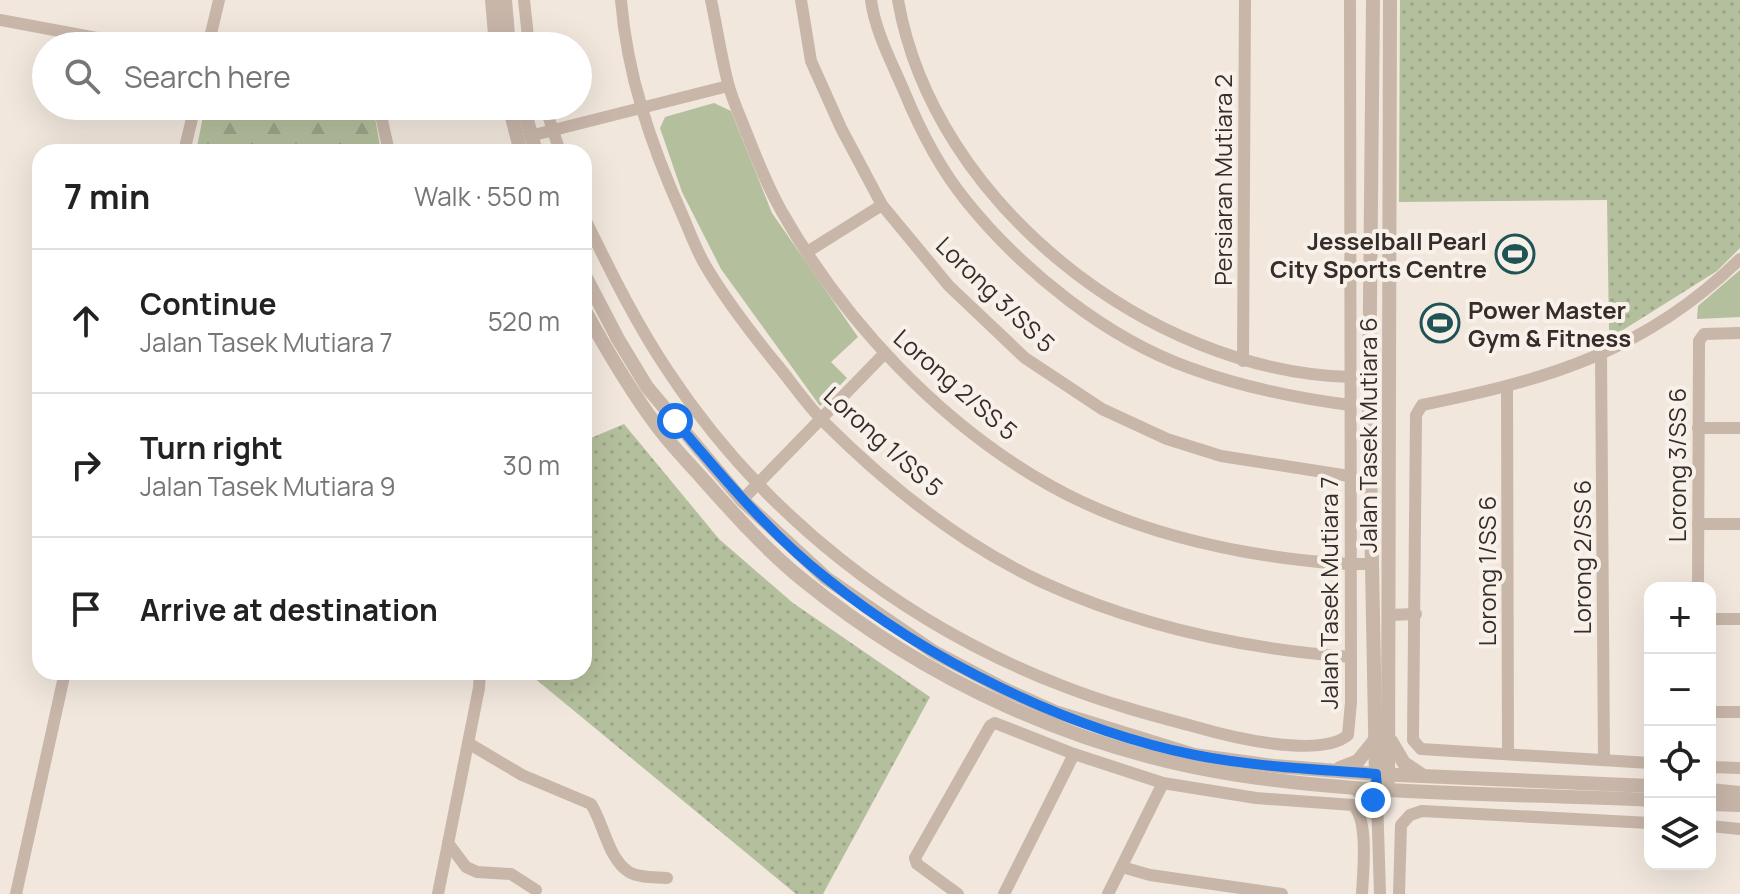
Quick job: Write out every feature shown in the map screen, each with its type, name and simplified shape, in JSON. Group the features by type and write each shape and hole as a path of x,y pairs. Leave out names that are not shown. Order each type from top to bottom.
{"street":[{"path":"211,32 219,0"},
{"path":"492,0 495,32"},
{"path":"505,0 508,32"},
{"path":"524,0 527,32"},
{"name":"Lorong 1/SS 5","path":"621,0 625,44 641,110 671,190 703,261 739,317 822,420 882,475 946,526 994,557 1042,582 1162,626 1282,652 1351,657"},
{"name":"Lorong 2/SS 5","path":"711,0 728,86 781,210 840,302 884,354 965,426 1015,464 1092,506 1213,546 1271,556 1372,564"},
{"name":"Lorong 3/SS 5","path":"801,0 811,61 841,128 882,205 949,286 1025,358 1102,409 1167,439 1221,456 1349,476"},
{"path":"871,0 889,56 929,145 966,201 1016,255 1065,298 1129,338 1187,367 1277,393 1350,405"},
{"path":"898,0 921,79 948,134 995,195 1042,246 1082,279 1135,314 1190,341 1243,361 1296,373 1351,377"},
{"name":"Persiaran Mutiara 2","path":"1243,361 1245,0"},
{"name":"Jalan Tasek Mutiara 7","path":"592,233 634,318 669,373 757,483 829,552 923,617 970,644 1063,686 1139,712 1216,733 1298,745 1340,742 1348,735 1350,726 1351,657 1350,0"},
{"name":"Jalan Tasek Mutiara 6","path":"1373,0 1369,403 1372,564 1382,737"},
{"name":"Jalan Tasek Mutiara 6","path":"1382,782 1389,615 1390,0"},
{"path":"0,20 65,32"},
{"path":"1372,64 1390,65"},
{"path":"530,136 728,86"},
{"path":"186,144 192,120"},
{"path":"382,120 387,144"},
{"path":"511,120 519,144"},
{"path":"526,120 533,144"},
{"path":"549,120 557,144"},
{"path":"807,252 882,205"},
{"path":"1349,217 1370,217"},
{"path":"1507,388 1552,375 1601,355 1648,329 1704,292 1740,259"},
{"path":"592,289 647,387 742,500 826,578 934,652 1004,689 1055,712 1194,755 1328,770 1407,790 1644,800"},
{"path":"592,322 658,428 734,514 802,579 878,635 1015,711 1143,757 1229,774 1352,787 1425,776 1644,786"},
{"name":"Lorong 3/SS 6","path":"1698,582 1699,341 1704,334 1740,333"},
{"path":"742,500 884,354"},
{"name":"Lorong 2/SS 6","path":"1601,355 1604,759"},
{"name":"Jalan Tasek Mutiara 6","path":"1507,388 1422,405 1416,415 1413,740 1421,749 1644,762"},
{"name":"Lorong 1/SS 6","path":"1507,388 1508,754"},
{"path":"1698,428 1740,428"},
{"path":"1698,524 1740,524"},
{"path":"1389,615 1416,614"},
{"path":"1716,619 1740,619"},
{"path":"16,894 63,680"},
{"path":"438,894 480,680"},
{"path":"1716,712 1740,712"},
{"path":"958,894 917,864 915,858 990,726 1002,724 1074,754 1163,783 1256,798 1353,805 1360,813 1363,841 1362,894"},
{"path":"1328,770 1358,761 1382,737 1404,763 1425,776"},
{"path":"468,743 522,775 591,804 616,859 629,872 643,877 667,878"},
{"path":"1004,894 1074,754"},
{"path":"1716,767 1740,768"},
{"path":"1380,894 1379,809 1382,782"},
{"path":"1108,894 1163,783"},
{"path":"1352,787 1368,796 1379,809"},
{"path":"1379,809 1393,796 1407,790"},
{"path":"1716,791 1740,793"},
{"path":"1716,804 1740,805"},
{"path":"1399,894 1401,825 1410,815 1422,811 1644,823"},
{"path":"1716,827 1740,829"},
{"path":"448,843 466,867 477,872 511,874 536,890"},
{"path":"1122,867 1150,875 1282,894"}],"green space":[{"path":"1400,0 1740,0 1740,248 1717,271 1615,335 1609,331 1607,200 1399,202"},
{"path":"714,103 731,111 772,213 858,337 831,362 847,378 820,406 721,269 682,192 660,128 665,117"},
{"path":"202,120 375,120 380,144 198,144"},
{"path":"1740,270 1740,317 1697,319 1698,306"},
{"path":"624,424 719,539 793,603 930,697 823,894 796,894 537,680 592,680 592,438"}],"place":[{"name":"Jesselball Pearl City Sports Centre","path":"1515,254"},
{"name":"Power Master Gym & Fitness","path":"1440,323"}],"route":[{"path":"675,421 742,500 789,546 826,578 934,652 1055,712 1150,743 1194,755 1274,766 1376,774 1378,806 1373,800"}]}
